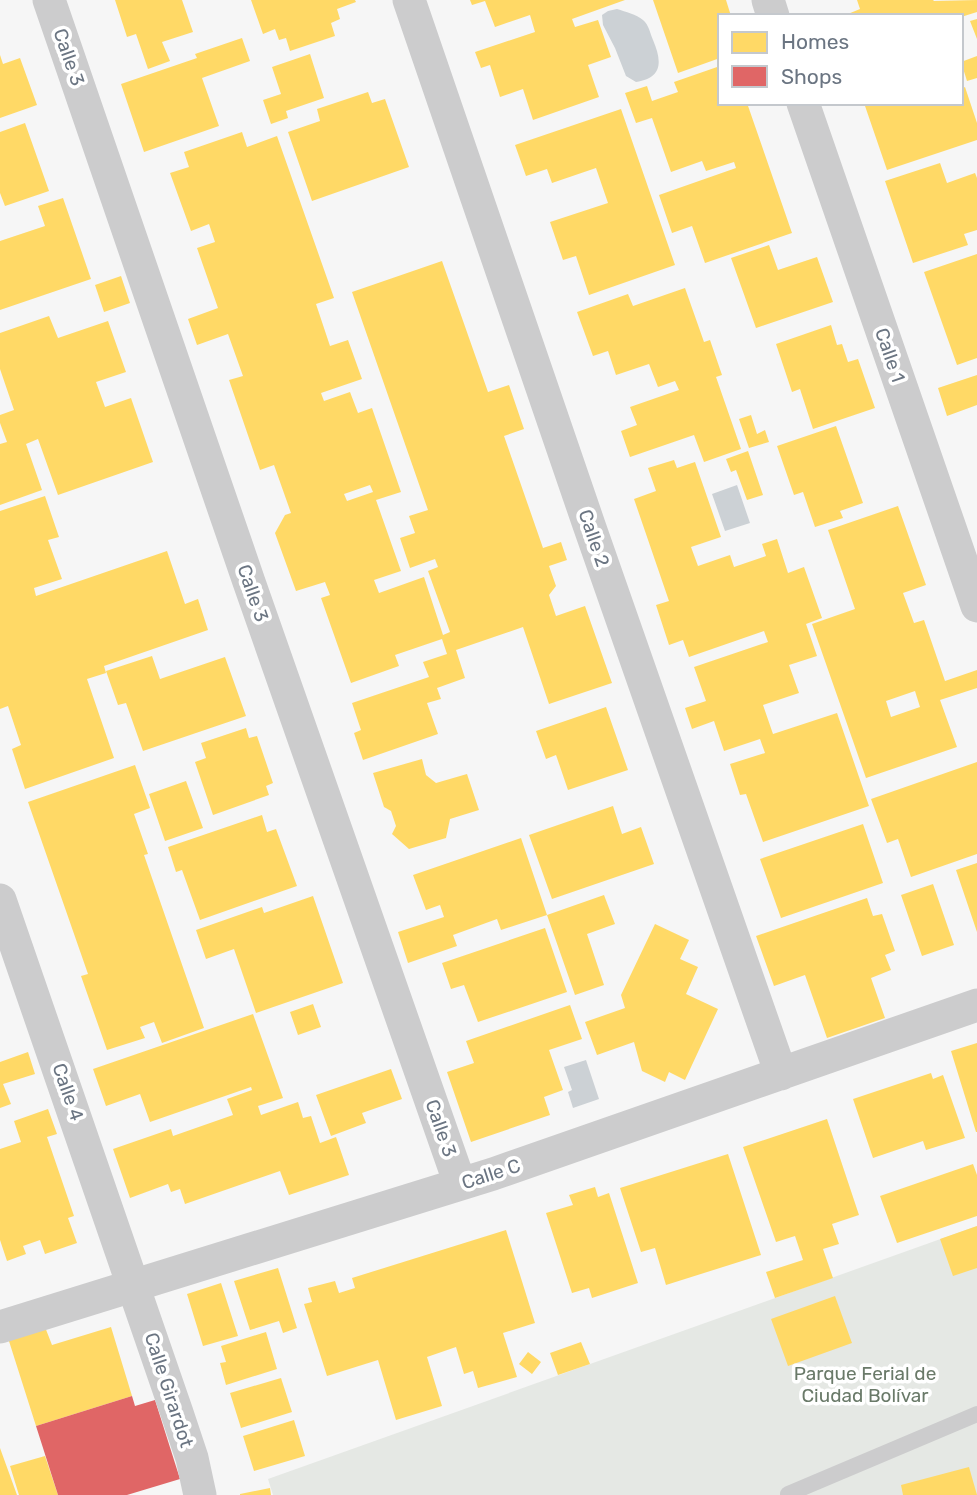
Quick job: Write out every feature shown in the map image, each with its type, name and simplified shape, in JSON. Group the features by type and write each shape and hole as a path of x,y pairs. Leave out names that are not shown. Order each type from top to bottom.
{"street":[{"name":"Calle 3","path":"49,0 460,1184"},
{"name":"Calle 2","path":"410,0 589,525 781,1074"},
{"name":"Calle 1","path":"804,105 977,606"},
{"name":"Calle 4","path":"0,900 134,1285"},
{"name":"Calle C","path":"1,1322 134,1285 460,1184 977,1005"},
{"name":"Calle Girardot","path":"134,1285 192,1458 200,1495"}],"lane":[{"path":"788,1494 977,1414"}],"green space":[{"name":"Parque Ferial de Ciudad Bolívar","path":"977,1226 977,1495 273,1495 268,1479"}],"shaded area":[{"path":"617,9 640,18 649,29 659,61 656,72 645,80 636,82 626,76 603,25 602,15"},
{"path":"737,485 750,523 725,531 712,494"},
{"path":"586,1060 599,1099 573,1108 568,1092 572,1090 564,1067"}],"building: Homes":[{"path":"115,0 182,0 193,32 162,42 170,61 148,69 136,34 127,37"},
{"path":"251,0 356,2 337,9 340,19 331,23 335,36 290,51 286,38 279,40 275,29 263,34"},
{"path":"470,0 625,0 572,19 575,27 598,20 611,57 588,65 599,97 533,120 523,89 500,97 490,65 481,68 475,52 535,32 530,15 495,27 485,1 472,5"},
{"path":"653,0 726,0 730,14 718,14 718,59 678,73"},
{"path":"857,0 977,0 977,12 963,16 963,14 848,14 860,9"},
{"path":"977,19 977,39 970,21"},
{"path":"242,38 250,61 202,78 219,126 144,152 121,84 197,58 195,54"},
{"path":"310,54 324,98 286,111 288,118 271,124 263,100 281,94 272,67"},
{"path":"0,55 3,64 20,58 37,105 0,118"},
{"path":"977,56 977,78 967,81 963,61"},
{"path":"718,67 718,105 748,105 792,233 705,263 692,226 672,233 659,195 736,168 734,162 706,171 702,161 671,172 652,118 636,123 625,93 647,86 652,101 678,92 674,82"},
{"path":"965,87 977,123 977,140 887,170 865,105 963,105"},
{"path":"368,92 372,103 385,99 409,167 312,201 288,132 320,121 317,109"},
{"path":"621,109 675,265 589,295 576,256 563,260 550,222 608,203 596,168 552,183 547,169 526,176 515,145"},
{"path":"25,123 49,191 5,206 0,193 0,132"},
{"path":"242,132 247,147 277,136 334,298 316,304 330,346 348,340 362,379 321,393 324,401 350,392 358,413 372,408 401,492 376,500 401,571 374,580 379,593 424,577 443,635 450,632 428,571 438,567 435,559 410,568 400,538 415,533 409,516 428,510 352,292 442,261 488,392 509,385 524,429 504,436 543,548 561,542 567,560 549,566 556,586 549,595 556,616 585,606 612,683 549,704 523,627 456,650 465,678 437,688 441,699 427,703 438,734 363,760 354,733 361,730 352,703 429,677 423,662 447,654 442,639 395,655 399,666 351,683 321,598 330,595 325,582 296,591 275,533 285,515 291,513 274,465 260,470 229,380 243,376 228,334 197,345 188,319 218,308 197,248 215,242 209,224 191,231 170,173 189,167 184,152","holes":["370,485 373,492 347,501 344,494"]},
{"path":"940,163 947,183 975,173 977,230 964,234 968,245 913,263 885,181"},
{"path":"63,198 91,279 0,310 0,241 45,226 38,206"},
{"path":"769,245 778,270 817,257 833,302 756,328 731,258"},
{"path":"977,254 977,358 957,365 924,272"},
{"path":"121,276 130,303 104,312 95,285"},
{"path":"685,288 704,342 710,340 722,375 716,377 741,449 704,462 694,435 630,457 621,431 637,425 630,407 679,390 675,381 658,387 649,364 616,375 608,351 593,356 577,312 628,294 633,306"},
{"path":"49,316 58,338 108,321 126,372 96,382 105,407 131,398 153,462 58,495 38,439 26,444 42,490 0,505 0,444 7,442 0,415 14,410 0,369 0,333"},
{"path":"831,325 837,345 842,344 848,362 858,359 875,408 813,429 800,389 792,392 776,344"},
{"path":"977,375 977,405 947,416 938,388"},
{"path":"751,415 757,434 765,430 769,442 749,448 739,419"},
{"path":"836,426 863,503 840,511 843,518 815,527 803,492 794,495 777,446"},
{"path":"748,451 763,495 747,500 736,470 731,472 726,459"},
{"path":"674,460 677,468 695,462 721,537 691,547 698,566 730,555 734,567 766,556 762,544 777,539 788,573 804,567 822,618 806,624 817,656 789,665 799,693 763,705 773,734 837,713 869,806 763,842 746,794 740,795 730,764 765,753 760,739 724,751 714,721 692,729 685,708 706,701 694,667 768,642 764,631 689,657 683,640 669,645 656,605 669,601 634,499 656,491 648,468"},
{"path":"45,496 59,537 48,540 62,579 34,588 36,596 167,551 185,604 198,599 208,630 104,666 106,673 87,679 114,758 25,789 12,749 21,745 8,706 0,709 0,511"},
{"path":"898,506 926,585 903,593 914,623 924,620 945,681 977,670 977,688 940,700 957,747 866,778 812,624 855,609 828,530","holes":["915,691 920,707 891,717 886,701"]},
{"path":"152,656 160,679 225,657 246,716 143,751 126,703 118,705 106,671"},
{"path":"606,707 628,770 568,790 556,755 546,759 536,731"},
{"path":"246,728 249,738 257,736 273,783 266,786 269,795 213,815 195,762 206,758 201,743"},
{"path":"422,759 426,775 436,783 467,774 479,810 450,819 446,838 409,849 392,834 396,826 391,811 384,807 373,773"},
{"path":"977,762 977,854 911,877 898,839 887,843 871,799"},
{"path":"135,765 150,808 134,814 148,854 144,855 204,1028 162,1043 154,1022 140,1027 145,1038 107,1050 81,976 88,974 28,802"},
{"path":"186,781 203,828 165,841 149,794"},
{"path":"613,806 622,834 641,827 654,864 552,899 529,835"},
{"path":"262,815 267,832 276,829 297,886 200,920 182,870 176,872 168,847"},
{"path":"863,824 883,883 781,918 760,859"},
{"path":"521,838 547,915 501,930 497,919 453,935 457,946 408,963 398,932 444,917 440,905 426,910 413,875"},
{"path":"977,863 977,932 956,870"},
{"path":"933,884 954,945 922,956 901,895"},
{"path":"604,895 615,924 587,934 604,985 575,995 547,915"},
{"path":"313,896 343,983 256,1013 234,949 206,959 196,930 262,907 264,913"},
{"path":"867,898 873,916 882,914 895,951 885,955 891,970 871,978 885,1018 827,1038 805,975 774,986 756,936"},
{"path":"655,924 689,940 680,959 698,967 686,994 718,1009 685,1080 669,1072 665,1082 642,1071 634,1042 597,1055 585,1022 625,1008 621,995"},
{"path":"545,928 567,992 478,1022 464,985 451,989 442,963"},
{"path":"313,1004 321,1027 298,1035 290,1012"},
{"path":"570,1005 582,1039 549,1050 563,1090 544,1097 550,1115 471,1142 447,1072 474,1063 466,1041"},
{"path":"253,1014 283,1098 258,1106 261,1115 298,1102 303,1118 311,1116 320,1143 336,1137 349,1175 289,1195 280,1171 185,1204 180,1189 171,1192 168,1184 130,1198 113,1149 171,1129 173,1136 233,1115 227,1099 252,1090 251,1087 150,1122 140,1094 106,1106 93,1069"},
{"path":"977,1043 977,1132 976,1132 951,1051"},
{"path":"28,1052 35,1074 3,1084 11,1104 0,1108 0,1062"},
{"path":"391,1069 402,1099 362,1113 366,1123 331,1136 316,1095"},
{"path":"931,1073 933,1079 943,1075 965,1138 926,1150 923,1141 873,1158 853,1099"},
{"path":"48,1109 57,1134 47,1137 74,1216 68,1218 77,1243 45,1254 40,1240 23,1246 26,1254 7,1261 0,1240 0,1149 21,1142 14,1121"},
{"path":"827,1119 859,1215 832,1224 839,1244 823,1249 833,1278 775,1298 766,1272 803,1260 795,1236 776,1242 743,1147"},
{"path":"728,1154 761,1255 666,1285 655,1248 641,1252 620,1188"},
{"path":"973,1164 977,1175 977,1216 897,1243 880,1196"},
{"path":"595,1187 598,1197 609,1193 638,1283 592,1298 589,1288 572,1293 546,1213 573,1205 569,1195"},
{"path":"977,1226 977,1268 953,1276 940,1239"},
{"path":"506,1230 535,1323 503,1333 517,1377 478,1388 473,1371 464,1374 456,1347 427,1357 442,1406 396,1420 378,1360 327,1376 304,1304 312,1302 308,1288 335,1281 339,1293 355,1288 352,1278"},
{"path":"278,1268 297,1328 283,1333 279,1321 250,1330 234,1281"},
{"path":"221,1283 238,1336 203,1346 187,1294"},
{"path":"835,1296 852,1343 788,1366 771,1319"},
{"path":"45,1327 52,1345 111,1327 132,1396 36,1426 8,1338"},
{"path":"266,1332 277,1369 226,1385 220,1363 226,1362 221,1346"},
{"path":"581,1342 590,1364 558,1375 550,1353"},
{"path":"528,1352 541,1362 532,1374 519,1364"},
{"path":"281,1378 292,1412 241,1428 230,1393"},
{"path":"294,1420 305,1456 254,1471 243,1436"},
{"path":"0,1448 17,1495 0,1495"},
{"path":"45,1456 58,1495 19,1495 10,1466"},
{"path":"969,1467 977,1495 903,1495 901,1485"},
{"path":"270,1488 271,1495 240,1495 240,1494"}],"building: Shops":[{"path":"132,1396 135,1406 155,1400 180,1479 127,1495 58,1495 36,1426"}]}
